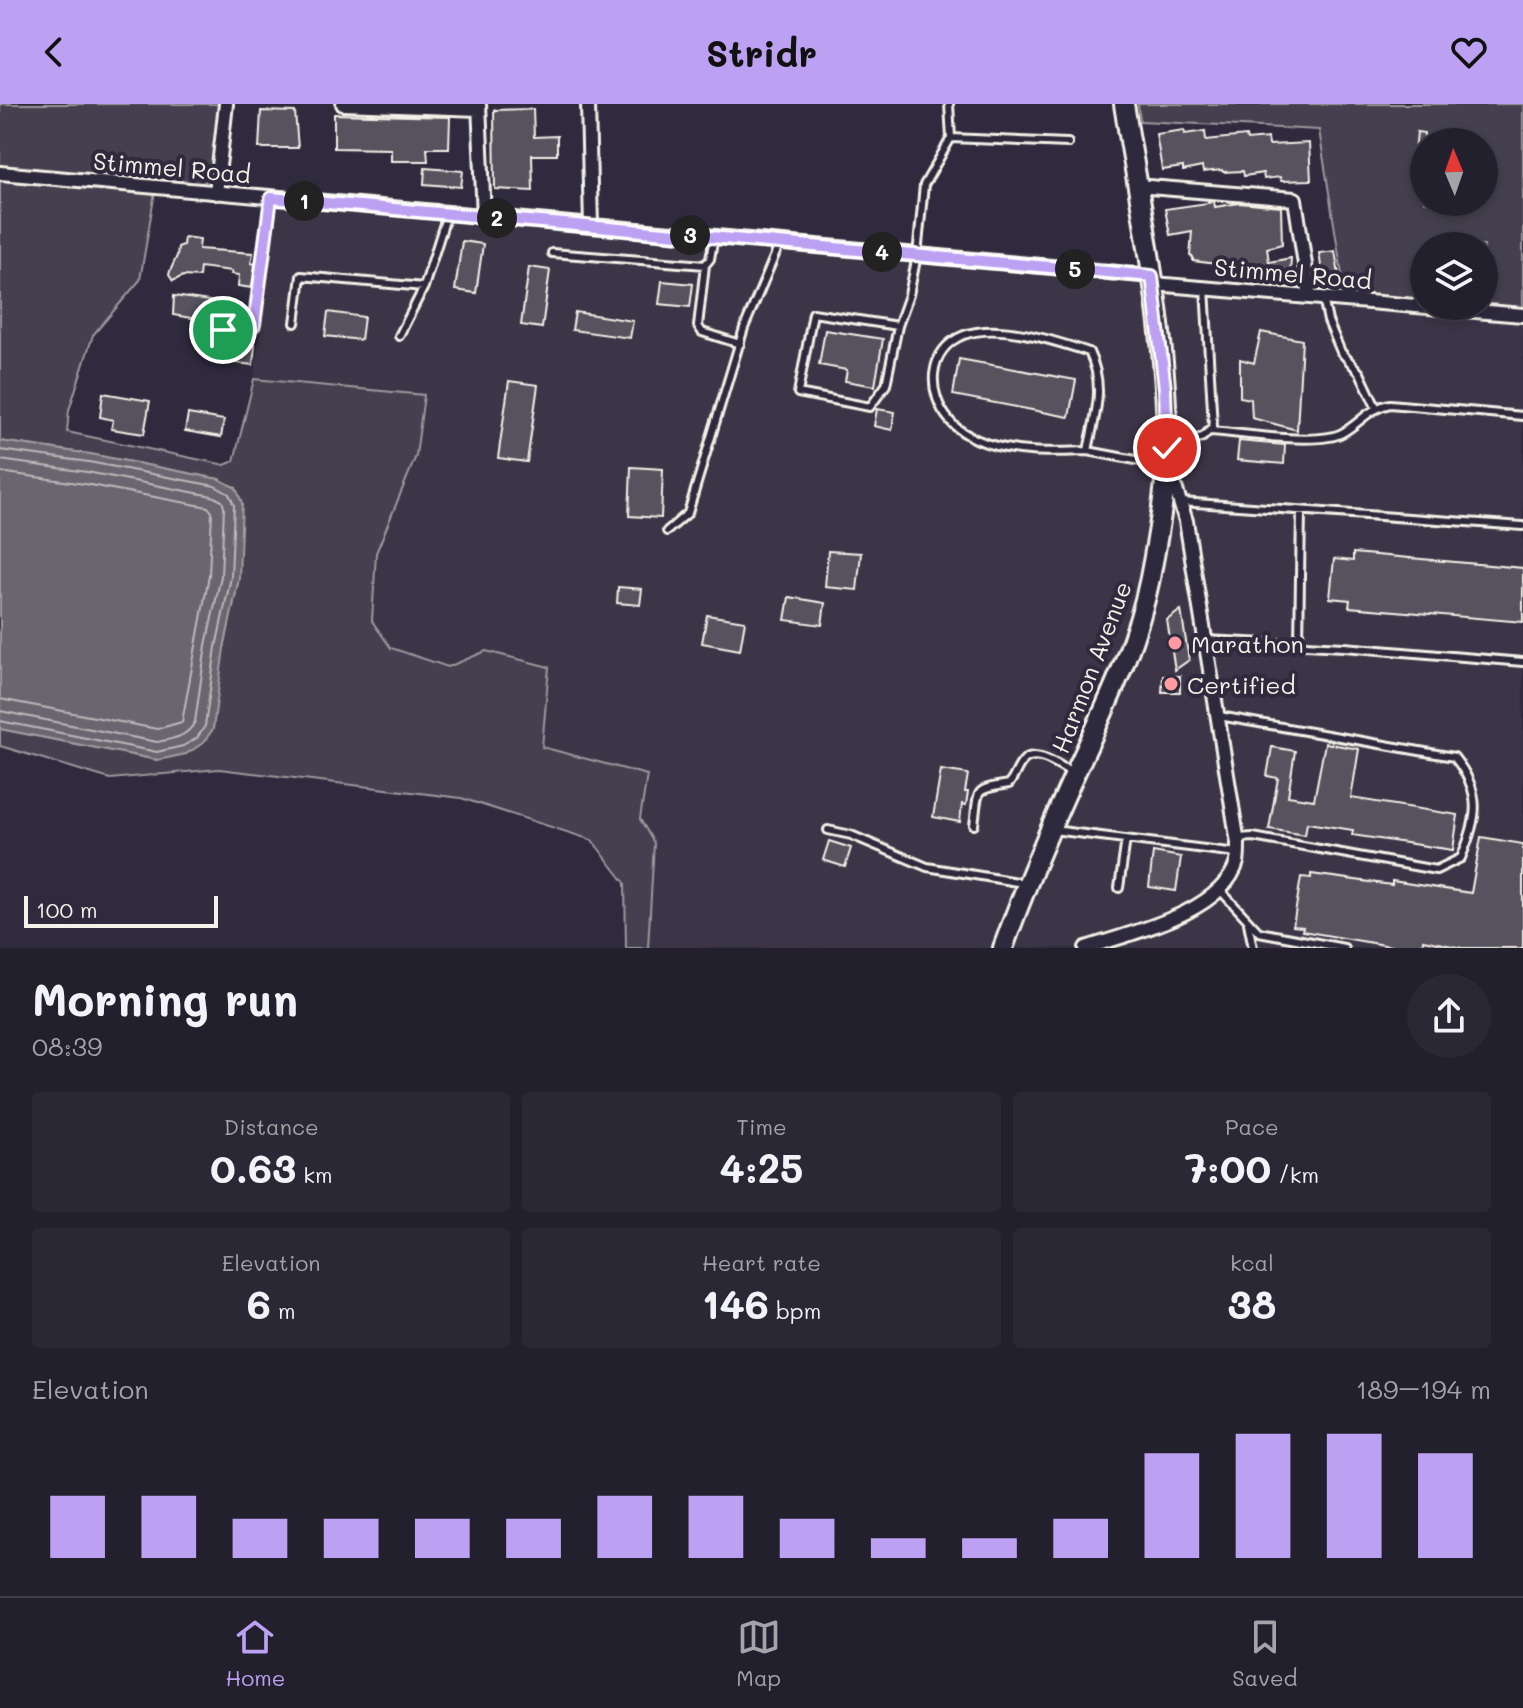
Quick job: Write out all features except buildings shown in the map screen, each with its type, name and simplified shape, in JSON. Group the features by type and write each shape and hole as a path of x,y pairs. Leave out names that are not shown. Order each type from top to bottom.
{"main road":[{"name":"Harmon Avenue","path":"1003,948 1026,884 1108,702 1132,641 1150,579 1166,461 1165,389 1153,280 1124,104"}],"street":[{"path":"216,193 226,104"},
{"path":"343,104 479,106 484,217"},
{"path":"588,104 591,226"},
{"name":"Stimmel Road","path":"0,173 917,255 1205,288 1523,315"},
{"path":"1137,186 1295,199 1316,297"},
{"path":"1086,948 1118,943 1163,923 1220,889 1237,863 1238,838 1207,640 1181,502 1166,461"}],"lane":[{"path":"898,326 813,313 798,393 870,407 886,385 917,255 924,185 951,138 949,104"},
{"path":"951,138 1068,143"},
{"path":"223,330 248,329 254,325 271,198"},
{"path":"399,336 424,287 447,214"},
{"path":"714,237 710,259 705,265 698,326 702,332 740,344"},
{"path":"667,531 688,513 740,344 780,243"},
{"path":"552,253 705,265"},
{"path":"295,323 301,276 424,287"},
{"path":"1088,451 1099,390 1098,372 1089,352 1051,339 987,330 964,335 947,344 937,356 936,398 948,420 984,442 1024,453 1088,451 1166,461 1213,427 1205,288"},
{"path":"1316,297 1341,352 1360,373 1376,407"},
{"path":"1210,431 1321,439 1341,434 1376,407 1390,404 1523,416"},
{"path":"1181,502 1523,526"},
{"path":"1299,644 1301,511"},
{"path":"1207,640 1523,662"},
{"path":"1219,716 1454,757 1467,773 1474,790 1473,830 1461,858 1436,870 1253,837 1238,838"},
{"path":"974,825 978,794 982,788 1009,784 1023,761 1030,756 1042,757 1075,774"},
{"path":"828,830 851,835 927,867 1026,884"},
{"path":"1050,830 1238,853"},
{"path":"1119,888 1126,839"},
{"path":"1220,889 1259,932 1306,945 1344,948"},
{"path":"1247,919 1253,948"}],"shaded area":[{"path":"0,104 220,104 211,178 201,184 0,166"},
{"path":"1138,104 1523,104 1523,308 1498,306 1498,232 1410,232 1410,299 1345,293 1319,130 1140,121"},
{"path":"0,179 155,192 140,280 93,335 69,410 67,432 225,465 234,461 254,379 424,395 416,456 376,553 372,621 391,648 448,667 486,651 549,667 542,747 647,775 640,819 654,843 648,948 626,948 625,883 592,840 461,798 219,769 110,779 0,746 0,729 157,760 224,648 239,578 219,479 90,454 0,441"},
{"path":"278,191 1108,261 1167,276 1410,299 1410,320 1498,320 1498,306 1523,308 1523,948 648,948 654,843 640,819 647,775 542,747 486,651 448,667 390,648 372,621 376,553 416,456 254,379"}],"water":[{"path":"0,441 90,454 219,479 236,488 242,503 239,578 224,648 213,729 203,743 186,754 158,760 0,729"}],"place":[{"name":"Marathon","path":"1175,643"},
{"name":"Certified","path":"1171,684"}],"route":[{"path":"223,330 248,329 254,325 271,198 1152,276 1165,389 1167,448"}]}
